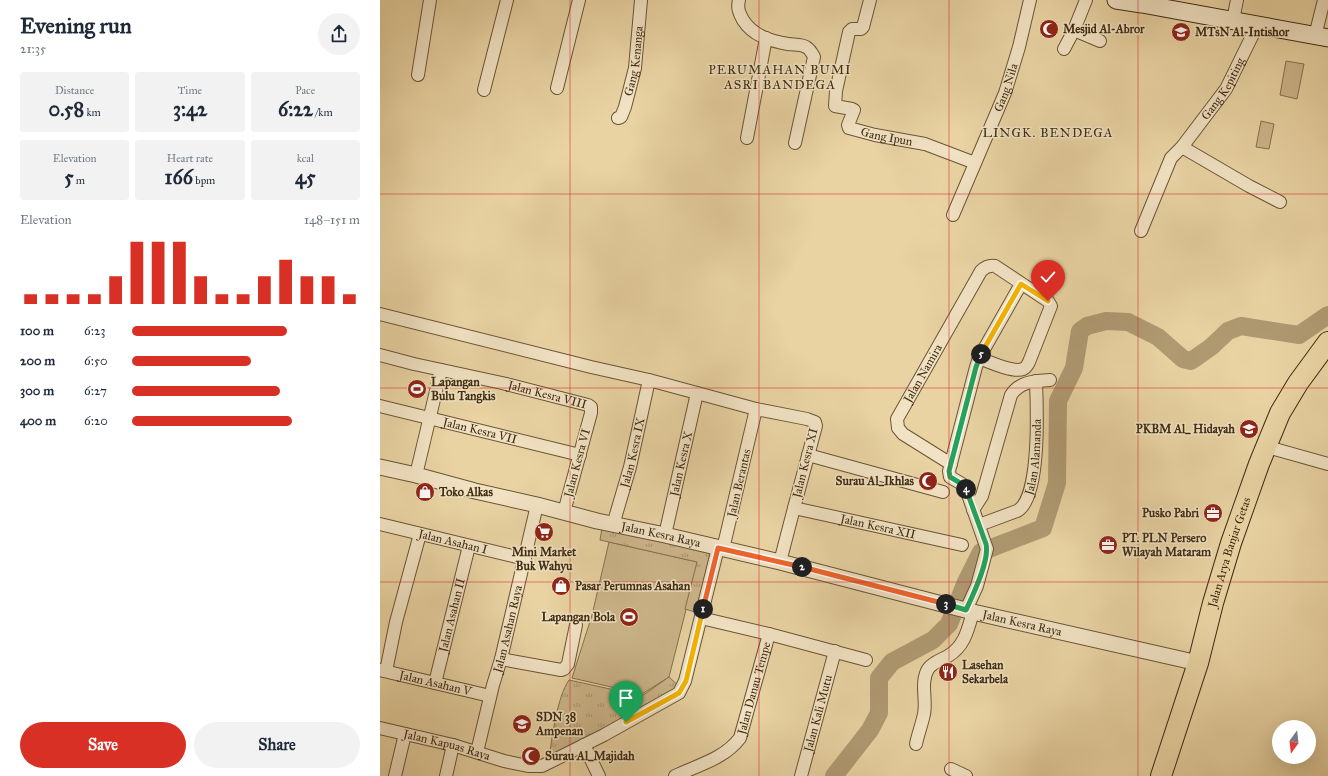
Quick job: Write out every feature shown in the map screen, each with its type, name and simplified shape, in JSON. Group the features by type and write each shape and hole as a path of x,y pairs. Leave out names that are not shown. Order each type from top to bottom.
{"highway":[{"name":"Jalan Arya Banjar Getas","path":"1161,776 1198,663 1213,603 1231,543 1259,464 1280,413 1298,383 1328,342"}],"main road":[{"path":"1116,0 1172,5 1258,26 1321,37"}],"street":[{"path":"418,75 430,0"},
{"path":"484,90 506,0"},
{"path":"557,88 580,0"},
{"name":"Gang Kenanga","path":"618,118 621,117 625,107 635,68 641,0"},
{"path":"739,0 737,7 745,24 754,32 776,42 804,46 810,50 814,57 795,142"},
{"name":"Gang Ipun","path":"870,0 864,25 861,29 852,29 849,32 836,92 835,106 854,110 848,126 850,129 925,144 975,163"},
{"name":"Gang Nila","path":"953,215 1005,93 1019,47 1030,0"},
{"path":"1064,49 1074,30 1086,0"},
{"path":"1233,20 1237,0"},
{"path":"1321,37 1324,0"},
{"name":"Gang Kepiting","path":"1141,231 1172,158 1226,89 1258,26"},
{"path":"1074,30 1100,41"},
{"path":"747,138 766,38"},
{"path":"1182,147 1249,186 1280,202"},
{"name":"Jalan Namira","path":"950,464 903,434 898,428 897,419 981,271 988,266 995,266 1021,284"},
{"path":"916,744 924,714 924,684 926,674 933,663 949,656 959,647 967,633 966,610 977,586 986,550 979,525 965,487 949,475 950,464 976,367 979,358 1021,284 1048,301 1051,306 1030,362 1026,368 1015,370 979,358"},
{"path":"380,314 649,380 697,393 755,414"},
{"name":"Jalan Kesra VIII","path":"380,355 502,383 588,405 591,407 591,413"},
{"path":"416,475 441,370"},
{"name":"Jalan Kesra IX","path":"614,524 630,467 649,380"},
{"path":"973,510 982,496 1011,395 1020,386 1036,381 1050,380"},
{"name":"Jalan Alamanda","path":"979,525 1017,512 1025,504 1032,484 1037,450 1036,381"},
{"name":"Jalan Kesra X","path":"665,535 697,393"},
{"name":"Jalan Kesra VII","path":"380,406 430,417 535,445 580,455"},
{"name":"Jalan Kesra VI","path":"564,512 591,413"},
{"name":"Jalan Kesra XI","path":"755,414 807,419 815,422 816,426 780,562"},
{"name":"Jalan Berantas","path":"721,548 755,414"},
{"path":"1267,447 1328,464"},
{"path":"808,455 943,492"},
{"name":"Jalan Kesra Raya","path":"380,467 475,491 780,562 966,610 1198,663"},
{"name":"Jalan Asahan Raya","path":"477,752 490,696 501,659 537,505"},
{"name":"Jalan Kesra XII","path":"794,508 962,545"},
{"name":"Jalan Asahan I","path":"380,524 525,559"},
{"path":"383,670 420,534"},
{"name":"Jalan Asahan II","path":"435,683 469,546"},
{"name":"Jalan Kapuas Raya","path":"380,728 528,766 542,766 584,745 679,693 686,681 701,618 721,548"},
{"path":"701,618 769,634 866,660"},
{"path":"501,659 561,670 568,664 576,625"},
{"name":"Jalan Danau Tempe","path":"675,776 720,756 731,748 740,738 769,634"},
{"name":"Jalan Kali Mutu","path":"802,776 835,651"},
{"name":"Jalan Asahan V","path":"383,670 490,696"},
{"path":"395,776 405,734"},
{"path":"584,745 599,776"},
{"path":"446,776 453,746"},
{"path":"951,769 966,776"}],"green space":[{"path":"1286,61 1304,64 1297,99 1280,95"},
{"path":"1261,121 1274,124 1269,149 1256,147"},
{"path":"602,528 717,552 702,614 685,609 697,562 600,540"},
{"path":"609,542 698,562 669,677 642,694 572,678 592,615"},
{"path":"669,677 682,689 549,759 558,707 569,680 642,696"}],"waterway":[{"path":"834,776 870,730 879,713 879,678 892,662 933,640 949,624 966,582 981,552 1043,528 1057,483 1058,401 1074,368 1080,331 1087,326 1106,321 1128,322 1158,337 1183,359 1191,361 1211,347 1228,331 1241,326 1299,335 1328,315"}],"place":[{"name":"Mesjid Al-Abror","path":"1049,29"},
{"name":"MTsN Al-Intishor","path":"1181,32"},
{"name":"Lapangan Bulu Tangkis","path":"417,389"},
{"name":"PKBM Al_ Hidayah","path":"1249,429"},
{"name":"Surau Al_Ikhlas","path":"928,481"},
{"name":"Toko Alkas","path":"425,492"},
{"name":"Pusko Pabri","path":"1213,513"},
{"name":"Mini Market Buk Wahyu","path":"544,532"},
{"name":"PT. PLN Persero Wilayah Mataram","path":"1108,545"},
{"name":"Pasar Perumnas Asahan","path":"561,586"},
{"name":"Lapangan Bola","path":"629,617"},
{"name":"Lasehan Sekarbela","path":"948,672"},
{"name":"SDN 38 Ampenan","path":"522,724"},
{"name":"Surau Al_Majidah","path":"531,756"}],"district":[{"name":"PERUMAHAN BUMI ASRI BANDEGA","path":"780,78"},
{"name":"LINGK. BENDEGA","path":"1048,133"}],"route":[{"path":"626,722 679,693 682,689 686,681 718,548 780,562 966,610 977,586 987,549 966,489 962,484 950,477 949,471 974,373 979,358 1021,284 1048,301"}]}
